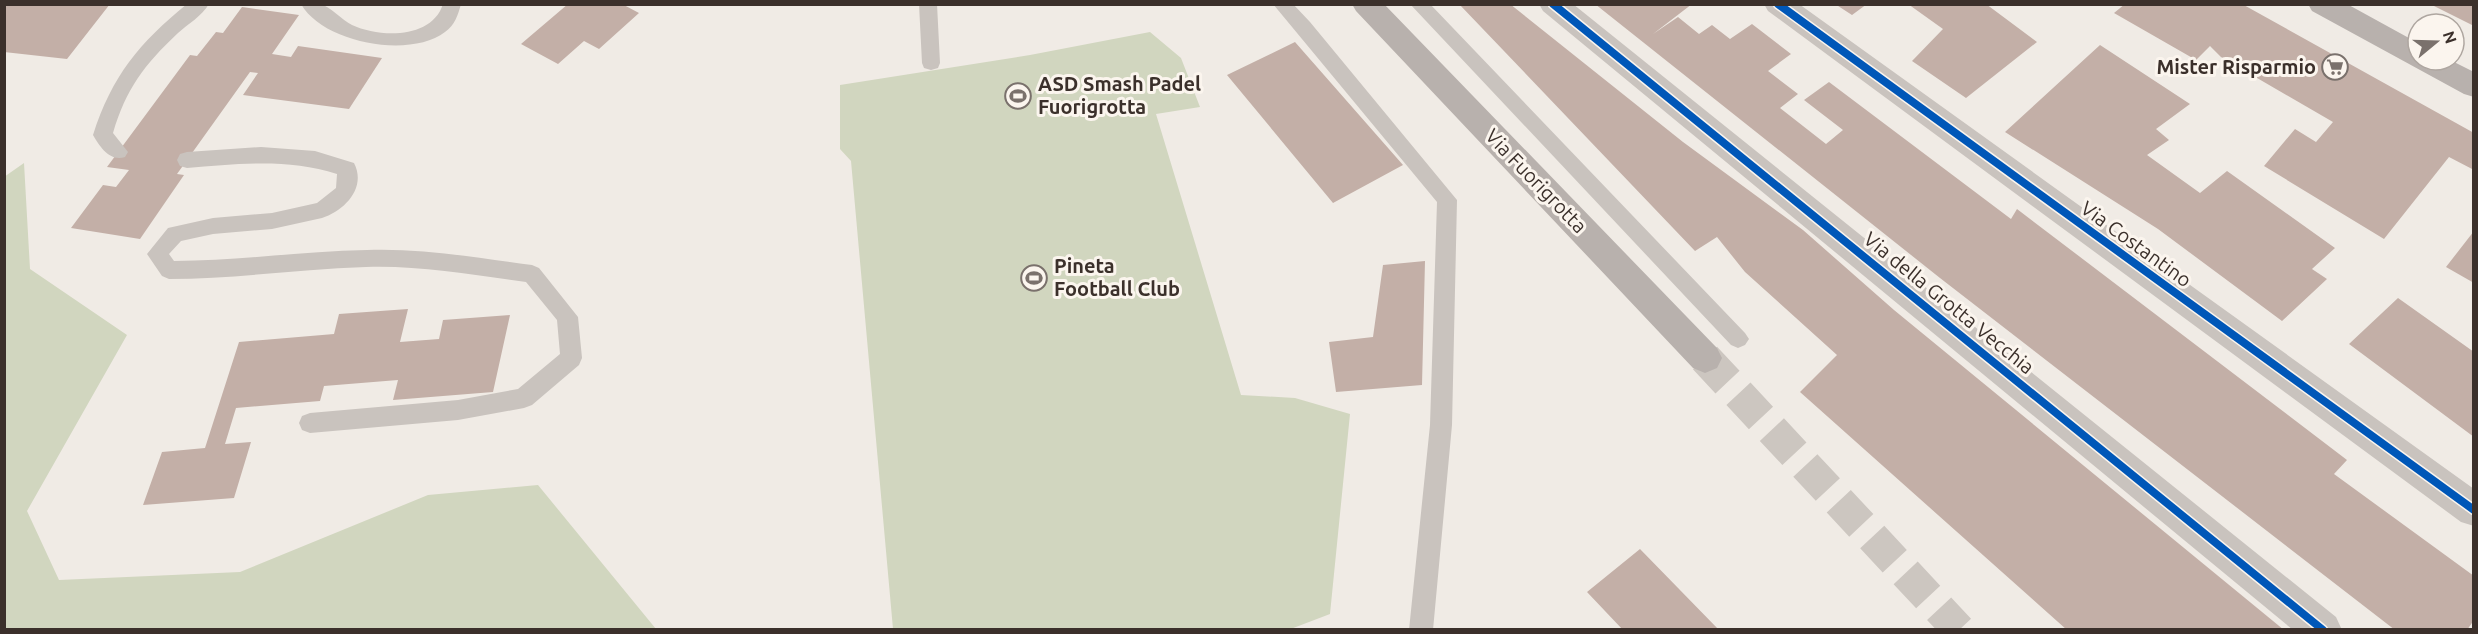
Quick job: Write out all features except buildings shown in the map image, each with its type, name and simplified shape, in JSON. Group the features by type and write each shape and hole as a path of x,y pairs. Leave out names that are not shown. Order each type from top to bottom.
{"main road":[{"name":"Via Fuorigrotta","path":"1366,4 1706,358"},
{"path":"2322,4 2406,50"},
{"path":"2448,72 2474,86"}],"street":[{"name":"Via della Grotta Vecchia","path":"1553,4 2323,630"},
{"name":"Via Costantino","path":"1778,4 2474,510"}],"lane":[{"path":"118,152 103,135 115,99 146,54 180,20 200,4"},
{"path":"310,4 349,31 386,39 429,35 444,23 452,4"},
{"path":"928,4 931,63"},
{"path":"1282,4 1304,27 1448,200 1441,425 1421,630"},
{"path":"1419,4 1738,339"},
{"path":"187,160 261,155 315,159 347,169 346,192 322,210 272,221 213,226 175,234 157,254 169,270 222,270 368,258 457,264 532,274 567,317 571,358 524,398 458,410 310,423"}],"green space":[{"name":"Pineta Football Club","path":"1150,32 1181,58 1200,107 1156,114 1241,395 1295,398 1350,414 1330,614 1288,630 893,629 851,161 840,149 840,85 1030,55"},
{"path":"24,163 30,269 127,335 27,511 59,580 240,572 428,495 538,485 656,629 5,629 4,177"}],"tunnel":[{"path":"1705,358 1959,630"}],"cycle path":[{"path":"1553,4 2323,630"},
{"path":"1778,4 2474,510"}],"place":[{"name":"Mister Risparmio","path":"2335,67"},
{"name":"ASD Smash Padel Fuorigrotta","path":"1018,96"},
{"name":"Pineta Football Club","path":"1034,278"}]}
